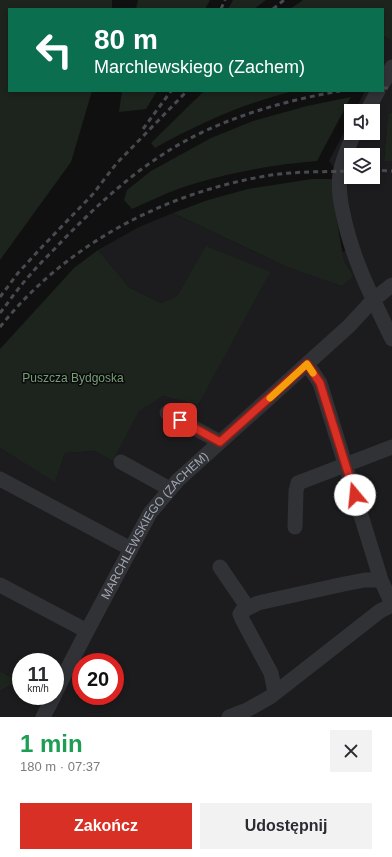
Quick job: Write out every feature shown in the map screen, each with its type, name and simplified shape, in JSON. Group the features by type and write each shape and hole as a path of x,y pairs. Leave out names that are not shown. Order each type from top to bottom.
{"lane":[{"path":"384,81 392,67"},
{"path":"371,104 377,92"},
{"path":"351,140 340,171 340,197 352,250 364,281 392,339"},
{"name":"MARCHLEWSKIEGO (ZACHEM)","path":"64,676 150,513 170,489 178,480 349,326 373,300 392,285"},
{"path":"229,717 247,710 270,697 380,611 392,604 381,580 320,383 307,364"},
{"path":"167,413 220,442"},
{"path":"295,527 296,491 298,483 392,446"},
{"path":"121,462 170,489"},
{"path":"0,479 131,549"},
{"path":"220,567 248,608"},
{"path":"275,692 271,673 240,614 242,611 258,603 365,580 381,580"},
{"path":"0,585 87,631"},
{"path":"42,717 49,705"}],"shaded area":[{"path":"384,37 392,41 392,112 388,114 384,161 392,161 392,717 0,717 0,691 12,684 12,705 64,705 64,653 12,653 12,678 0,671 0,448 55,481 65,453 94,451 113,461 139,410 163,396 199,405 207,246 177,296 161,303 130,288 98,250 139,227 173,213 285,266 352,276 344,261 342,252 358,247 345,184 380,184 380,148 344,148 344,181 329,161 344,132 344,140 380,140 380,104 358,104 364,92 384,92"}],"green space":[{"path":"0,0 112,0 112,8 8,8 8,92 92,92 71,162 0,260"},
{"path":"138,0 210,0 206,8 136,8"},
{"path":"233,0 266,0 255,8 229,8"},
{"path":"303,0 392,0 392,41 384,37 384,8 291,8"},
{"path":"122,92 156,92 146,109 119,112"},
{"path":"203,92 290,92 258,101 223,115 189,130 155,148 151,143"},
{"path":"351,97 347,104 344,104 344,110 317,161 258,168 229,174 191,184 132,209 124,200 127,190 151,171 211,138 253,121 307,106"},
{"path":"392,112 392,161 384,161 388,114"},
{"path":"312,179 332,179 337,222 344,261 353,276 342,286 285,266 173,213 208,200 248,189"},
{"name":"Puszcza Bydgoska","path":"206,246 270,272 198,405 163,396 139,411 113,461 94,451 65,453 55,482 0,448 0,349 74,268 98,250 130,288 161,303 177,296"},
{"path":"0,671 12,678 12,684 0,691"}],"railway":[{"path":"221,8 225,0"},
{"path":"274,8 284,0"},
{"path":"384,88 392,88"},
{"path":"143,129 170,92"},
{"path":"0,297 18,273 93,194 116,164 186,92"},
{"path":"0,313 18,289 79,224 130,178 166,152 207,130 255,111 335,92"},
{"path":"380,170 392,171"},
{"path":"0,327 26,298 55,271 86,248 119,227 154,210 191,195 228,184 266,176 298,172 344,171"}],"slow traffic":[{"path":"270,398 307,364 313,373"}],"route":[{"path":"180,420 220,442 307,364 320,383 355,495"}]}
